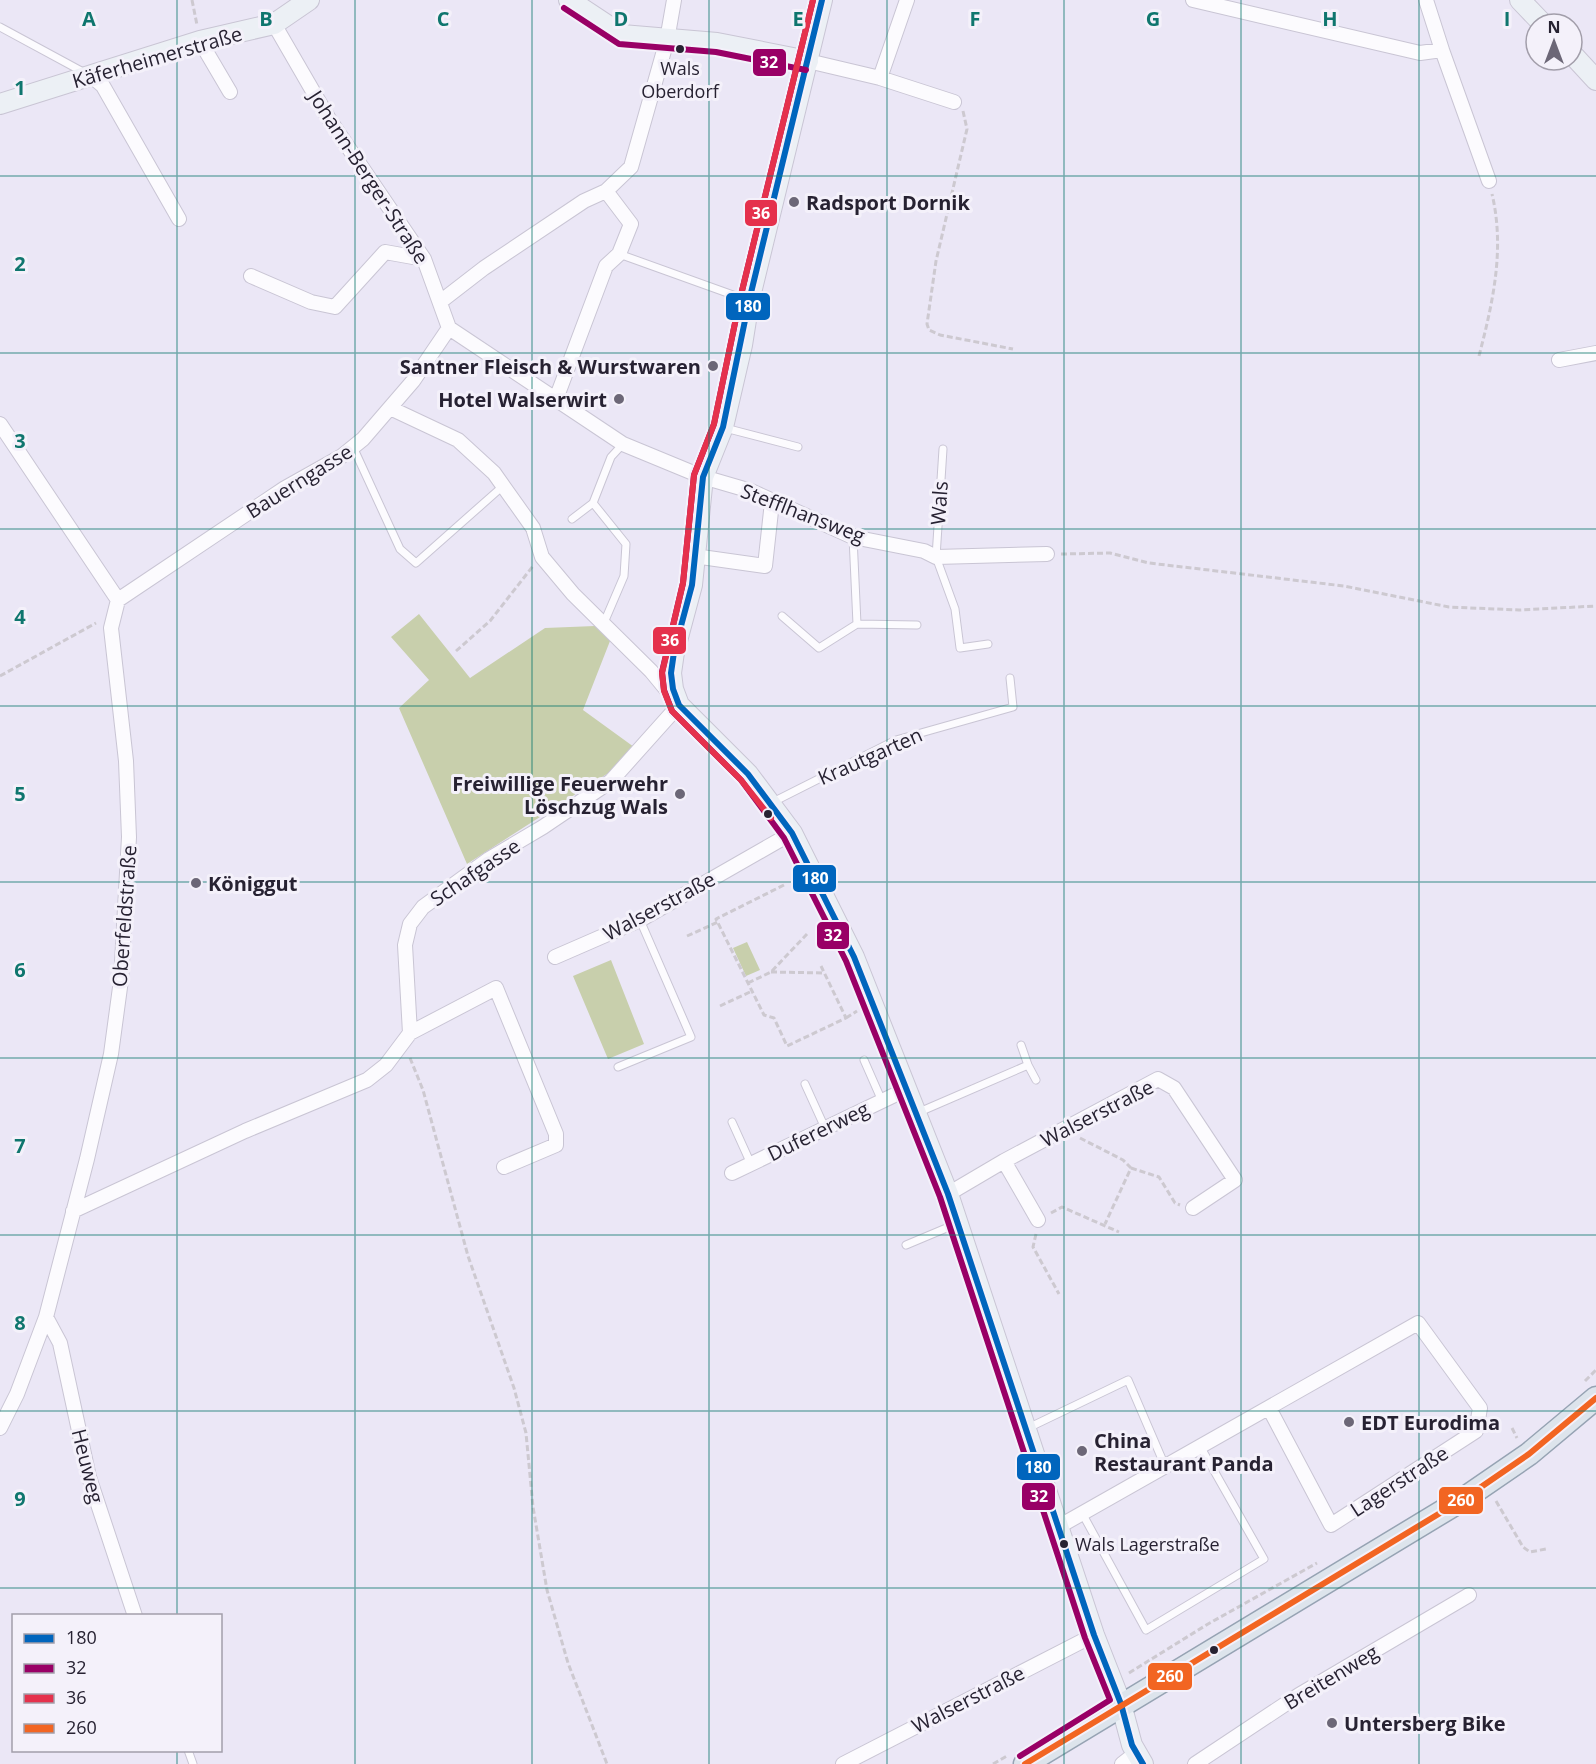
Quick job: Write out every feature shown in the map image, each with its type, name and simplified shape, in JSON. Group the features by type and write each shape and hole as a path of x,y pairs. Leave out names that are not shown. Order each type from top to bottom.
{"main road":[{"path":"1018,1758 1121,1704 1486,1484 1529,1454 1588,1391"}],"street":[{"name":"Käferheimerstraße","path":"0,104 200,41 274,24 309,0"},
{"path":"569,0 622,35 717,43 808,60 880,78 954,102"},
{"path":"440,302 484,268 574,208 606,191 631,167 667,40 674,0"},
{"path":"679,705 672,689 671,673 692,585 703,477 723,427 742,345 749,301 822,0"},
{"path":"880,78 907,0"},
{"path":"1193,0 1420,53 1442,50"},
{"path":"1426,0 1489,180"},
{"path":"1520,0 1532,12"},
{"name":"Johann-Berger-Straße","path":"274,24 329,119 424,259 449,328"},
{"path":"200,41 230,92"},
{"path":"1584,67 1595,78"},
{"path":"90,75 103,86 179,219"},
{"path":"556,399 606,266 619,254 631,224 606,191"},
{"path":"251,276 311,302 335,307 385,252 424,259"},
{"path":"449,328 623,444 703,477"},
{"name":"Bauerngasse","path":"118,600 285,488 353,447 413,381 449,328"},
{"path":"1559,360 1596,353"},
{"path":"390,408 458,440 494,473 532,528 542,556 603,625 651,671 679,705 724,748 792,833 854,957 948,1194 1094,1635 1121,1704 1134,1760"},
{"path":"0,424 118,600"},
{"name":"Stefflhansweg","path":"703,477 751,491 853,537 924,551 936,556 1047,554"},
{"path":"694,556 765,566 772,502"},
{"name":"Oberfeldstraße","path":"0,1428 17,1394 46,1317 111,1054 125,929 129,837 126,760 111,628 118,600"},
{"name":"Schafgasse","path":"407,1036 405,945 410,924 423,907 489,859 543,827 611,781 679,705"},
{"name":"Walserstraße","path":"555,957 640,920 792,833"},
{"path":"73,1211 245,1131 367,1080 386,1065 407,1036 496,988 556,1134 556,1145 504,1167"},
{"name":"Walserstraße","path":"948,1194 1004,1161 1158,1080 1174,1089 1235,1180 1193,1209"},
{"name":"Dufererweg","path":"732,1173 905,1090"},
{"path":"1004,1161 1038,1220"},
{"name":"Heuweg","path":"46,1317 60,1343 89,1477 134,1614"},
{"name":"Lagerstraße","path":"1058,1527 1418,1323 1480,1408 1476,1431 1331,1525 1269,1408"},
{"name":"Breitenweg","path":"1195,1764 1299,1695 1469,1595"},
{"name":"Walserstraße","path":"843,1764 1094,1635"}],"lane":[{"path":"0,27 90,75"},
{"path":"619,254 749,301"},
{"path":"723,427 798,447"},
{"path":"572,519 593,503 611,457 623,444"},
{"path":"353,447 400,549 416,563 503,486"},
{"name":"Wals","path":"936,556 943,449"},
{"path":"593,503 626,544 624,576 603,625"},
{"path":"853,537 857,624"},
{"path":"936,556 955,609 960,648 988,644"},
{"path":"782,616 819,648 857,624 917,625"},
{"name":"Krautgarten","path":"770,803 896,740 1013,707 1010,678"},
{"path":"618,1066 691,1037 640,920"},
{"path":"1021,1045 1036,1080"},
{"path":"864,1060 882,1101"},
{"path":"915,1114 1028,1065"},
{"path":"805,1084 825,1128"},
{"path":"732,1122 751,1164"},
{"path":"906,1245 957,1224"},
{"path":"1027,1428 1128,1380 1165,1466"},
{"path":"1082,1513 1146,1630 1264,1559 1200,1446"}],"path":[{"path":"192,0 200,41"},
{"path":"954,102 966,115 967,129 936,261 927,324 929,330 940,334 1013,349"},
{"path":"1479,356 1498,263 1499,234 1489,180"},
{"path":"1047,554 1110,553 1149,563 1344,586 1449,607 1519,610 1596,606"},
{"path":"456,651 490,621 522,577 542,556"},
{"path":"0,676 100,621 118,600"},
{"path":"784,885 716,919 764,1015 774,1018 787,1046 846,1018 821,966"},
{"path":"687,936 718,922"},
{"path":"748,983 771,972 807,934"},
{"path":"771,972 825,973"},
{"path":"720,1006 752,991"},
{"path":"407,1036 468,1256 514,1388 526,1433 533,1507 547,1590 568,1664 607,1764"},
{"path":"1065,1130 1122,1160 1131,1168 1160,1177 1175,1203 1193,1209"},
{"path":"1105,1224 1131,1168"},
{"path":"1059,1294 1033,1247 1038,1220 1062,1207 1119,1232"},
{"path":"1588,1391 1596,1370"},
{"path":"1509,1443 1525,1431"},
{"path":"1486,1484 1523,1546 1530,1552 1546,1549"},
{"path":"1113,1683 1208,1624 1318,1562"},
{"path":"993,1764 1018,1758"}],"green space":[{"path":"419,614 470,678 545,628 595,626 610,641 583,710 634,747 613,770 467,864 399,708 429,680 391,637"},
{"path":"747,942 760,970 746,976 733,948"},
{"path":"611,960 644,1044 608,1059 573,976"}],"transit line":[{"name":"32","path":"813,0 740,299 714,424 694,475 683,583 662,672 664,690 672,711 741,780 784,838 846,961 940,1197 1085,1638 1110,1700 1020,1756"},
{"name":"36","path":"771,818 741,780 672,711 664,691 662,673 683,583 694,475 714,424 740,299 813,0"},
{"name":"180","path":"822,0 749,301 723,427 703,477 692,585 674,652 671,673 673,689 679,705 748,774 792,833 854,957 948,1194 1094,1635 1121,1704 1132,1745 1143,1764"},
{"name":"32","path":"564,8 619,44 716,52 806,70"},
{"name":"260","path":"1025,1764 1465,1498 1529,1454 1596,1398"}],"place":[{"name":"Wals Oberdorf","path":"680,49"},
{"name":"Radsport Dornik","path":"794,202"},
{"name":"Santner Fleisch & Wurstwaren","path":"713,366"},
{"name":"Hotel Walserwirt","path":"619,399"},
{"name":"Freiwillige Feuerwehr Löschzug Wals","path":"680,794"},
{"name":"Königgut","path":"196,883"},
{"name":"EDT Eurodima","path":"1349,1422"},
{"name":"China Restaurant Panda","path":"1082,1451"},
{"name":"Wals Lagerstraße","path":"1064,1544"},
{"name":"Untersberg Bike","path":"1332,1723"}]}
